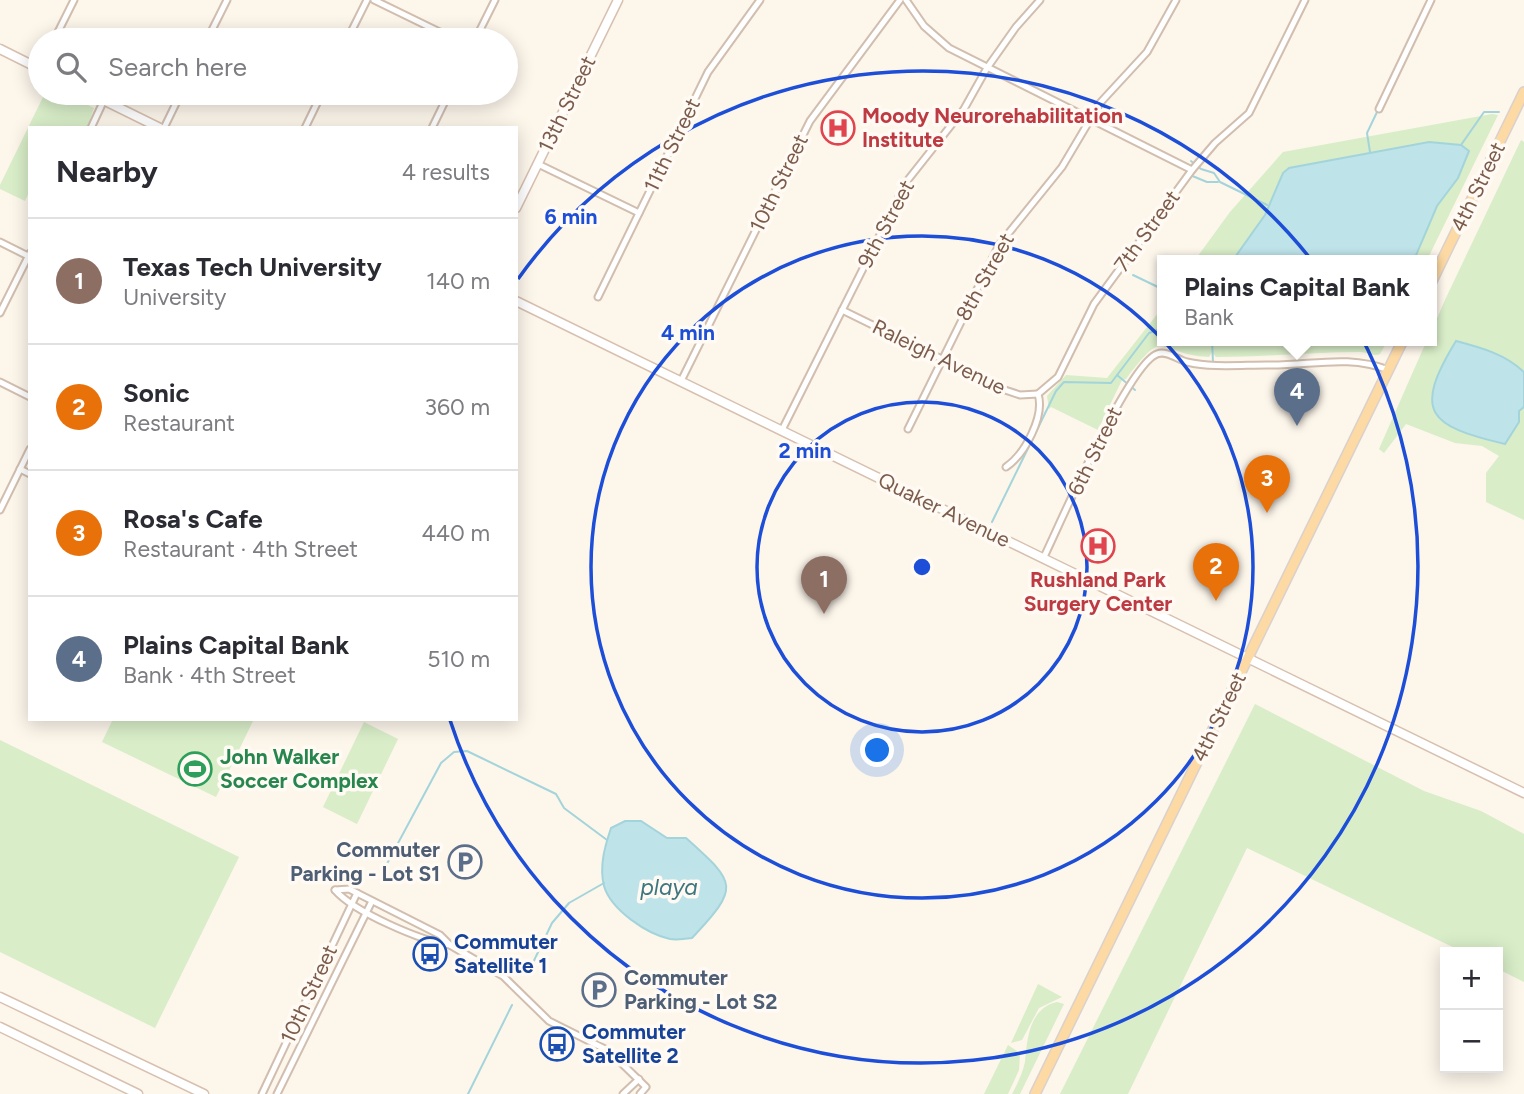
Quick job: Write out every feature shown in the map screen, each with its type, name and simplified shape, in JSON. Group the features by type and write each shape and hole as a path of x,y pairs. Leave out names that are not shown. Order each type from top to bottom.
{"main road":[{"name":"13th Street","path":"518,204 618,0"},
{"path":"0,50 28,63"},
{"name":"4th Street","path":"1437,271 1524,92"},
{"path":"114,105 158,126"},
{"name":"Quaker Avenue","path":"518,302 1524,793"},
{"name":"4th Street","path":"1035,1094 1400,346"},
{"path":"0,997 204,1094"},
{"path":"0,1027 138,1094"}],"street":[{"path":"60,28 74,0"},
{"path":"213,28 227,0"},
{"path":"354,28 367,0"},
{"path":"373,0 431,28"},
{"path":"481,28 495,0"},
{"name":"11th Street","path":"598,298 711,67 760,0"},
{"name":"10th Street","path":"681,381 810,121 900,0"},
{"path":"906,0 924,26 939,40 987,68 1192,170"},
{"name":"9th Street","path":"782,430 907,181 964,109 987,68 1016,27 1040,0"},
{"name":"8th Street","path":"908,429 999,245 1062,167 1100,103 1147,52 1176,0"},
{"name":"7th Street","path":"1038,394 1058,377 1094,304 1192,170 1215,143 1249,113 1305,0"},
{"path":"1379,109 1431,0"},
{"path":"92,126 102,105"},
{"path":"163,126 174,105"},
{"path":"306,126 316,105"},
{"path":"433,126 443,105"},
{"path":"538,164 639,213"},
{"path":"0,242 28,255"},
{"path":"0,313 28,257"},
{"name":"Raleigh Avenue","path":"842,310 1005,390 1020,394 1038,394"},
{"name":"6th Street","path":"1043,559 1119,403 1146,362 1160,354 1203,364 1280,365 1356,360 1389,370"},
{"path":"0,382 28,396"},
{"path":"1006,467 1018,457 1040,413 1038,394"},
{"path":"0,510 28,453"},
{"path":"20,469 28,473"},
{"path":"450,945 436,943 352,905 335,890 349,889 440,935 450,945 503,976 549,1021 609,1051 646,1087 640,1094"},
{"name":"10th Street","path":"261,1094 357,893"},
{"name":"10th Street","path":"277,1094 372,901"},
{"path":"623,1094 639,1079"}],"green space":[{"path":"39,105 88,105 94,108 88,126 29,126"},
{"path":"1498,115 1429,255 1199,255 1230,212 1283,152"},
{"path":"28,128 28,194 25,201 0,189"},
{"path":"1521,140 1524,142 1524,520 1486,502 1486,473 1499,456 1482,446 1455,443 1406,424 1384,453 1379,449 1424,346 1437,346 1437,318"},
{"path":"1157,314 1157,346 1163,346 1149,352 1126,379 1122,380 1098,430 1051,407 1049,409 1047,396 1066,375 1107,378"},
{"path":"1163,346 1385,346 1380,354 1375,355 1342,352 1216,357 1212,352 1209,357"},
{"path":"1255,704 1424,791 1481,811 1524,834 1524,982 1503,972 1503,947 1453,947 1247,848 1128,1094 1060,1094"},
{"name":"John Walker Soccer Complex","path":"112,721 253,721 216,797 102,742"},
{"path":"364,722 398,739 357,824 323,807"},
{"path":"0,740 239,857 155,1028 0,952"},
{"path":"1038,984 1062,997 1039,1008 1022,1040 1011,1043"},
{"path":"1057,1002 1064,1004 1020,1094 1012,1094 1024,1066 1031,1026 1040,1011"},
{"path":"1008,1045 1020,1053 1019,1070 1008,1094 984,1094"}],"water":[{"path":"1429,142 1461,145 1469,151 1458,178 1437,206 1416,255 1237,255 1265,215 1283,173 1289,168"},
{"path":"1456,341 1501,356 1524,372 1524,407 1519,411 1519,422 1505,444 1459,430 1444,422 1436,413 1432,400 1434,385"},
{"name":"playa","path":"625,821 641,821 667,838 686,838 723,876 725,895 719,907 692,938 670,939 651,932 631,920 608,895 604,886 602,864 605,849 611,828"}],"waterway":[{"path":"1370,152 1367,133 1378,110"},
{"path":"1461,145 1484,112 1499,112"},
{"path":"1191,161 1201,169 1214,173 1220,182 1267,205"},
{"path":"1190,175 1207,182 1218,182"},
{"path":"1133,275 1157,287"},
{"path":"992,522 1056,391 1064,382 1111,383 1149,333 1157,330"},
{"path":"1212,346 1213,362"},
{"path":"1117,375 1135,390"},
{"path":"382,873 441,763 454,752 467,751 556,794 564,808 607,840"},
{"path":"528,973 552,923 569,903 604,883"},
{"path":"468,1094 512,1005"}],"place":[{"name":"Moody Neurorehabilitation Institute","path":"838,128"},
{"name":"Plains Capital Bank","path":"1297,426"},
{"name":"Rosa's Cafe","path":"1267,513"},
{"name":"Rushland Park Surgery Center","path":"1098,546"},
{"name":"Sonic","path":"1216,601"},
{"name":"Texas Tech University","path":"824,614"},
{"name":"John Walker Soccer Complex","path":"195,769"},
{"name":"Commuter Parking - Lot S1","path":"465,862"},
{"name":"Commuter Satellite 1","path":"430,954"},
{"name":"Commuter Parking - Lot S2","path":"599,990"},
{"name":"Commuter Satellite 2","path":"557,1044"}]}
